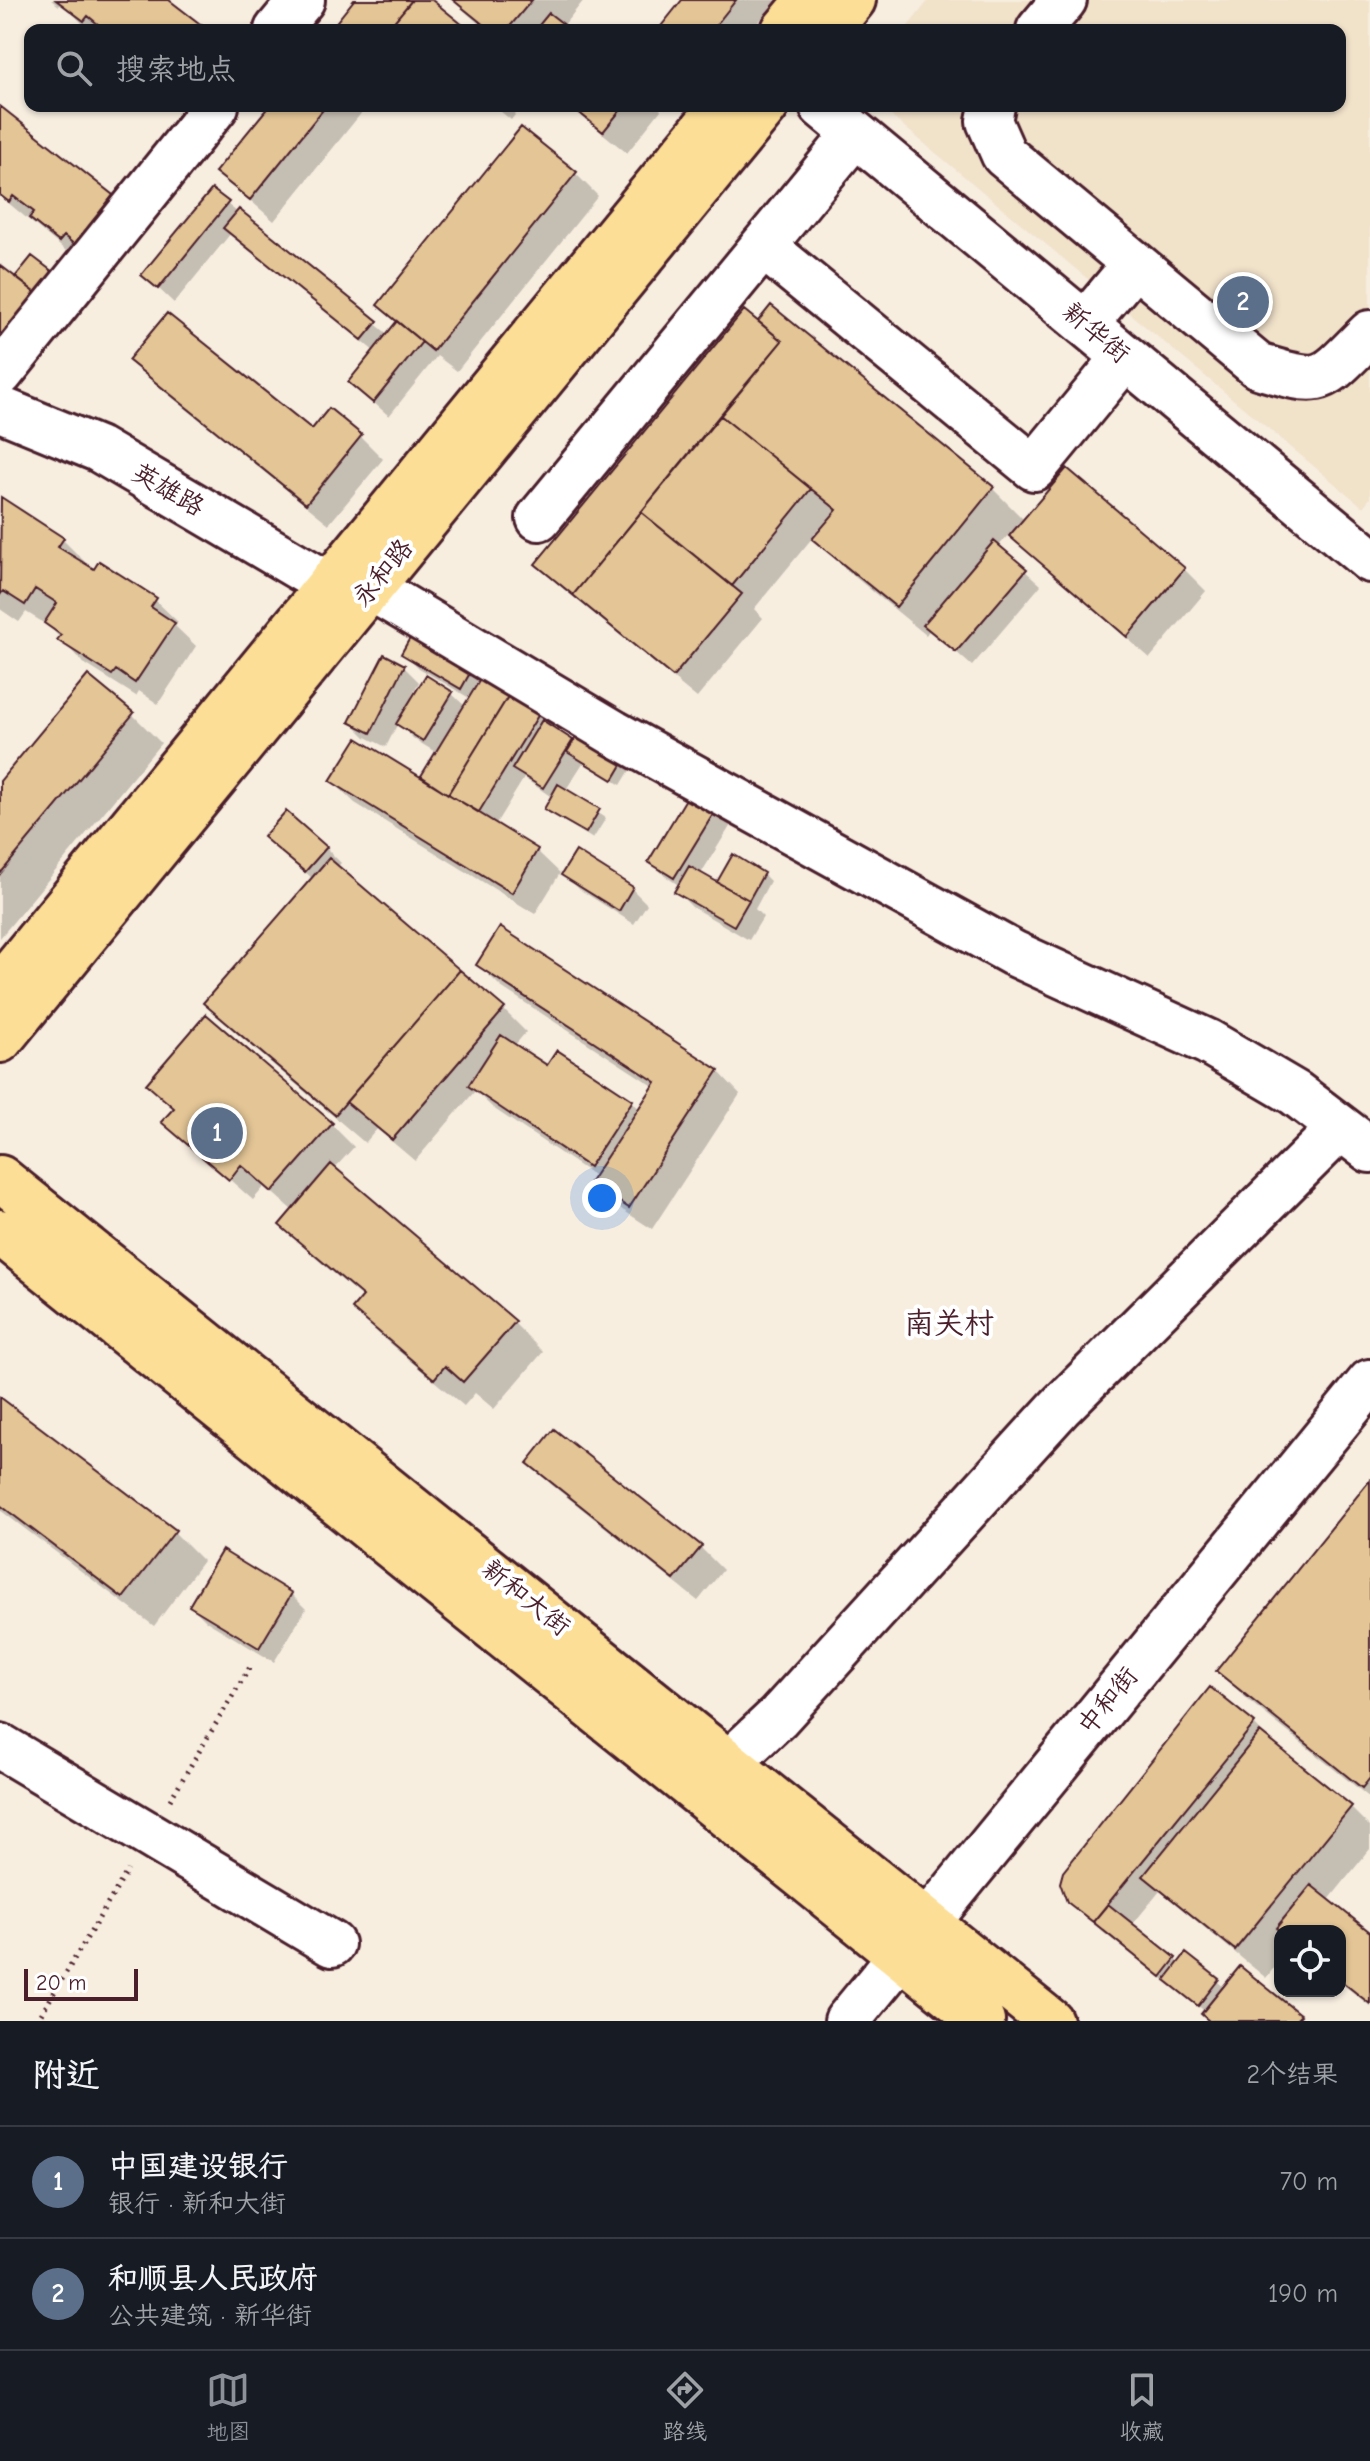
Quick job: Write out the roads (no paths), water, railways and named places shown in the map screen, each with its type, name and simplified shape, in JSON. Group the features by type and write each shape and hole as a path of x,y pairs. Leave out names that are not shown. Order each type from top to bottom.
{"main road":[{"path":"789,24 809,0"},
{"path":"834,24 853,0"},
{"name":"永和路","path":"0,1040 717,112"},
{"name":"永和路","path":"0,986 761,112"},
{"name":"新和大街","path":"0,1178 1050,2021"},
{"name":"新和大街","path":"0,1232 982,2021"}],"street":[{"path":"282,24 302,0"},
{"path":"1044,24 1064,0"},
{"path":"0,374 211,112"},
{"name":"新华街","path":"829,112 1125,357 1364,544"},
{"path":"991,112 989,121 1004,155 1258,366 1299,379 1311,380 1328,375 1370,333"},
{"path":"539,518 855,134"},
{"path":"763,246 1034,468 1125,357"},
{"path":"1085,324 1135,264"},
{"name":"英雄路","path":"0,409 98,449 1013,953 1208,1042 1295,1093 1355,1139"},
{"path":"730,1762 778,1717 1060,1407 1355,1139"},
{"name":"中和街","path":"847,2021 1370,1382"},
{"path":"0,1746 332,1944"}],"place":[{"name":"和顺县人民政府","path":"1243,302"},
{"name":"中国建设银行","path":"217,1133"}],"district":[{"name":"南关村","path":"949,1323"}]}
